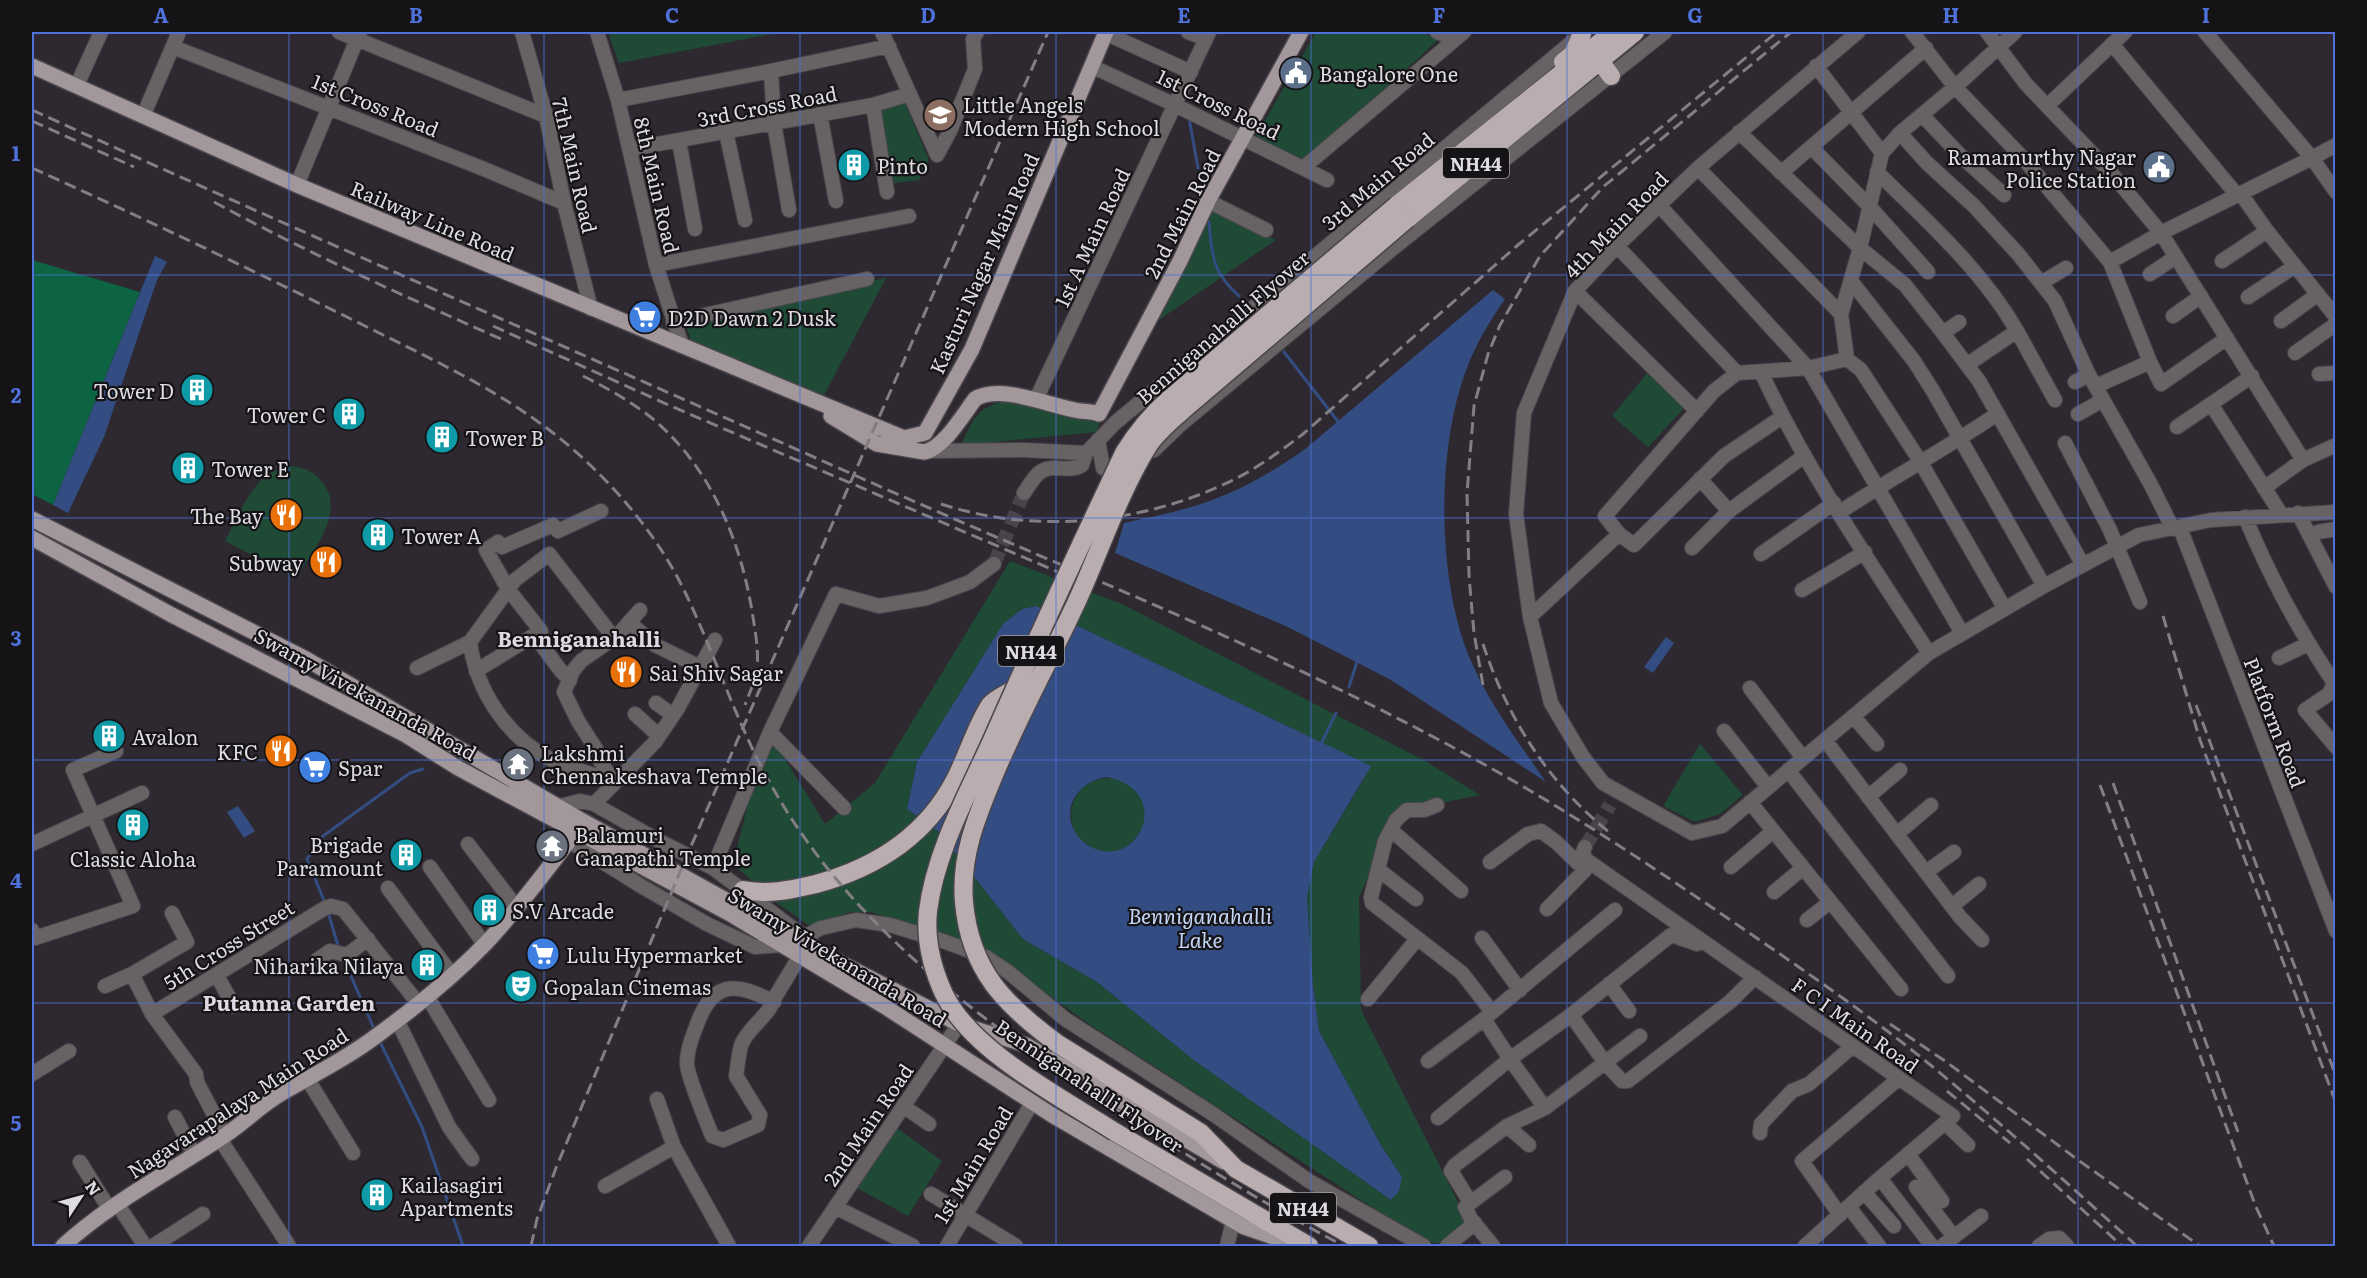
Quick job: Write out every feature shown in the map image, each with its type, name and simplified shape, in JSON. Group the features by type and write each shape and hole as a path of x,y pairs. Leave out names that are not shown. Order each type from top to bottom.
{"highway":[{"path":"1543,89 1546,76 1573,54 1581,32"},
{"name":"NH44","path":"1543,89 1613,32"},
{"name":"NH44","path":"1568,99 1600,61 1635,32"},
{"path":"1600,61 1611,76"},
{"name":"Benniganahalli Flyover","path":"1236,1169 1201,1133 1058,1044 1002,998 984,969 968,929 963,874 967,846 1001,759 1077,600 1127,486 1150,443 1183,410 1402,212 1543,89"},
{"name":"Benniganahalli Flyover","path":"1309,1246 1235,1213 1000,1058 969,1029 945,995 929,952 927,929 929,908 943,853 1013,690 1135,434 1168,400 1402,212 1568,99"},
{"path":"743,890 760,893 782,892 851,873 888,854 926,822 940,805 955,780 991,704 1013,690"},
{"name":"NH44","path":"1236,1169 1370,1246"}],"main road":[{"name":"Kasturi Nagar Main Road","path":"915,437 925,433 972,349 1106,32"},
{"name":"2nd Main Road","path":"1094,412 1180,261 1208,201 1301,32"},
{"name":"Railway Line Road","path":"32,66 297,185 591,309 904,438 915,437"},
{"path":"930,451 943,440 975,399 980,396 1002,394 1038,400 1082,412 1094,412"},
{"name":"Railway Line Road","path":"822,405 835,420 877,444 897,449 930,451"},
{"name":"Swamy Vivekananda Road","path":"32,519 306,659 560,806 831,958 959,1024 1026,1045 1236,1169"},
{"name":"Swamy Vivekananda Road","path":"32,538 170,614 404,734 570,834 732,915 945,1046 1032,1103 1235,1213 1244,1227 1300,1246"},
{"name":"Nagavarapalaya Main Road","path":"63,1246 114,1208 222,1137 276,1097 345,1062 423,999 452,975 517,908 570,834"}],"street":[{"path":"77,85 101,32"},
{"path":"144,116 179,32"},
{"path":"339,32 359,35 546,116"},
{"name":"7th Main Road","path":"522,32 546,116 564,203 591,309"},
{"name":"8th Main Road","path":"597,32 618,100 656,265 682,346"},
{"path":"882,32 937,155 950,131 975,69 974,39 977,32"},
{"name":"1st Cross Road","path":"1106,32 1191,72"},
{"path":"1188,32 1207,35"},
{"path":"1437,32 1460,35"},
{"name":"3rd Main Road","path":"1024,493 1041,471 1052,467 1074,470 1082,465 1086,453 1115,423 1581,32"},
{"path":"1098,440 1103,468 1126,477 1136,477 1155,448 1180,424 1568,99 1611,76 1665,32"},
{"name":"4th Main Road","path":"1750,802 1722,826 1692,833 1614,799 1583,757 1551,703 1530,617 1516,514 1524,413 1575,291 1617,246 1698,168 1858,32"},
{"path":"1912,32 1956,87 2022,157 2110,262 2161,384 2228,338"},
{"path":"1987,32 2026,84 2112,174 2161,233 2303,460"},
{"path":"2005,609 1920,461 1861,370 1847,359 1842,314 1882,153 1900,133 1956,87 2015,32"},
{"path":"2047,106 2125,32"},
{"path":"2205,32 2312,158 2336,192"},
{"path":"297,185 359,35"},
{"name":"1st A Main Road","path":"1039,393 1207,35"},
{"path":"1303,168 1460,35"},
{"path":"2112,44 2239,194 2336,317"},
{"path":"618,100 889,46"},
{"name":"1st Cross Road","path":"173,47 564,203"},
{"path":"1780,173 1926,48"},
{"name":"1st Cross Road","path":"1091,66 1327,180"},
{"path":"1816,66 1882,153"},
{"path":"771,71 774,123 789,210"},
{"name":"3rd Cross Road","path":"630,149 873,105 910,94"},
{"path":"873,105 887,192"},
{"path":"820,114 836,201"},
{"path":"1922,115 1961,156 2004,195"},
{"path":"726,132 745,220"},
{"path":"1739,132 1860,248 1905,285 1968,364 2083,565"},
{"name":"Platform Road","path":"1900,133 1927,163 1974,206 2019,255 2055,301 2092,381 2177,528 2336,931"},
{"path":"679,141 695,229"},
{"path":"2110,262 2161,233 2336,145"},
{"path":"1811,147 1870,207 1928,272"},
{"path":"1698,168 1842,314"},
{"path":"1877,172 1945,240 1990,290 2017,331 2055,400"},
{"path":"1208,201 1266,230"},
{"path":"1659,205 1808,368 1879,486 1962,633"},
{"path":"656,265 909,216"},
{"path":"2222,261 2267,231"},
{"path":"1617,246 1737,373"},
{"path":"2150,274 2176,257"},
{"path":"2248,297 2295,266"},
{"path":"2041,283 2066,268"},
{"path":"674,322 867,279"},
{"path":"1851,281 1914,361 2044,586"},
{"path":"1575,291 1697,411"},
{"path":"2281,321 2318,294"},
{"path":"2173,316 2201,296"},
{"path":"1943,333 1959,322"},
{"path":"2295,353 2336,324"},
{"path":"1968,364 2017,331"},
{"path":"1782,417 1724,456 1634,545 1619,534 1605,516 1714,391 1737,373 1808,368 1847,359"},
{"path":"2075,382 2092,381 2150,362"},
{"path":"1761,372 1782,417 1804,456 1929,653"},
{"path":"2319,374 2336,373"},
{"path":"2177,427 2252,376"},
{"path":"2078,414 2103,400"},
{"path":"2211,404 2280,514"},
{"path":"1094,412 1155,448"},
{"path":"1761,554 1837,508 1961,439 1997,414"},
{"path":"2065,443 2099,507 2140,602"},
{"path":"2264,488 2303,460 2336,445"},
{"name":"Railway Line Road","path":"930,451 1024,450 1086,453"},
{"path":"1692,548 1729,511 1804,456"},
{"path":"1700,479 1729,511"},
{"path":"476,671 541,631 508,589 486,550 498,542 502,547 553,525 558,531 601,512"},
{"path":"1901,989 1750,802 1929,653 2044,586 2139,535 2211,520 2336,512"},
{"path":"2298,513 2336,587"},
{"path":"2245,517 2265,566 2334,686 2329,694 2305,710 2336,747"},
{"path":"2318,532 2336,529"},
{"path":"1530,617 1619,534"},
{"path":"1802,590 1865,552"},
{"path":"417,668 470,642 508,589 549,554 614,638"},
{"path":"713,868 770,732 836,594 879,606 927,598 970,582 994,564"},
{"path":"614,782 597,756 596,749 578,721 564,692 581,661 614,638 640,610"},
{"path":"629,622 655,645 700,667"},
{"path":"534,635 570,680"},
{"path":"594,804 659,736 673,716 714,640"},
{"path":"470,642 476,671 488,699 512,731 550,759 614,782"},
{"path":"2279,658 2308,644"},
{"path":"1750,688 1803,758"},
{"path":"656,703 673,716"},
{"path":"635,714 659,736"},
{"path":"1853,716 1877,744"},
{"path":"1724,731 1768,787"},
{"path":"770,732 844,808"},
{"path":"1825,740 1952,906 1982,940"},
{"path":"32,930 35,938 132,906 73,770 116,751"},
{"path":"1788,770 1948,976"},
{"path":"1868,797 1900,770"},
{"path":"32,844 142,793"},
{"path":"560,806 580,801 594,804 713,868 831,958"},
{"path":"1437,805 1424,810 1407,810 1396,820 1385,841 1371,897 1372,903 1462,973 1510,1059 1545,1108"},
{"path":"1897,834 1931,805"},
{"path":"1391,830 1461,891"},
{"path":"1490,861 1528,834 1541,831 1584,870 1548,909"},
{"path":"1731,867 1773,831"},
{"path":"468,844 517,908"},
{"name":"F C I Main Road","path":"1567,853 1584,850 1585,859 1953,1116 1945,1123"},
{"path":"1926,872 1954,852"},
{"path":"430,867 484,944"},
{"path":"1774,892 1803,868"},
{"path":"1379,870 1416,899"},
{"path":"1952,906 1979,884"},
{"path":"388,888 452,975"},
{"path":"1807,920 1830,902"},
{"name":"5th Cross Street","path":"152,1014 328,907 343,909 368,939"},
{"path":"1428,1061 1488,1016 1615,910"},
{"path":"105,986 132,974 187,942 172,913"},
{"path":"804,936 821,928 856,920 891,925 986,957 1065,1019 1213,1114 1309,1181 1425,1246"},
{"path":"1438,1118 1510,1059 1571,1015 1671,935 1712,949"},
{"path":"1482,938 1520,990"},
{"path":"317,960 330,951 343,954 368,939 423,999 489,1100"},
{"path":"1368,999 1417,939"},
{"path":"774,1002 756,992 736,987 720,991 703,1006 686,1064 712,1136 723,1140 758,1125 760,1115 736,1076 742,1043 774,1002 800,956"},
{"path":"132,974 152,1014 196,1074 197,1083 222,1137 282,1244"},
{"path":"216,976 234,1006"},
{"path":"1571,1015 1606,1064 1622,1081 1628,1081 1731,1001 1755,977"},
{"path":"1609,984 1629,1011"},
{"path":"397,1020 449,1126 472,1159"},
{"name":"2nd Main Road","path":"809,1246 959,1024"},
{"path":"1470,1202 1451,1171 1455,1164 1507,1126 1545,1108 1640,1036"},
{"path":"1760,1133 1761,1124 1792,1091 1809,1084 1853,1047"},
{"path":"32,1074 69,1051"},
{"path":"1879,1246 1844,1211 1802,1161 1898,1079"},
{"path":"308,1080 353,1153"},
{"path":"657,1099 674,1147 729,1246"},
{"name":"1st Main Road","path":"947,1246 1032,1103"},
{"path":"903,1106 930,1124"},
{"path":"174,1117 194,1154"},
{"path":"1805,1246 1945,1123 1968,1145"},
{"path":"1507,1126 1528,1145"},
{"path":"605,1186 674,1147"},
{"path":"1908,1154 1942,1202"},
{"path":"80,1162 146,1246"},
{"path":"1493,1246 1465,1207 1505,1177"},
{"path":"1880,1178 1932,1246"},
{"path":"1916,1187 1954,1237"},
{"path":"1864,1192 1894,1227"},
{"path":"932,1194 1016,1246"},
{"path":"836,1207 913,1246"},
{"path":"1227,1246 1235,1213"},
{"path":"153,1246 202,1214"},
{"path":"1942,1246 1982,1216"},
{"path":"1447,1246 1475,1223"},
{"path":"2039,1246 2049,1239 2059,1238 2067,1246"}],"green space":[{"path":"608,32 782,32 619,63"},
{"path":"1316,32 1420,32 1439,39 1303,165 1254,139"},
{"path":"905,103 928,158 928,166 919,180 889,184 875,108"},
{"path":"1210,208 1276,240 1153,324"},
{"path":"32,260 140,292 53,505 32,494"},
{"path":"886,278 823,397 691,340 684,321"},
{"path":"1648,372 1685,407 1648,447 1612,416"},
{"path":"1013,399 1099,421 1098,432 973,444 962,443 980,412 992,405"},
{"path":"290,466 308,470 319,478 329,494 331,506 324,532 296,578 225,541 243,506 258,484 277,469"},
{"path":"1010,561 1122,604 1427,762 1480,795 1398,812 1359,897 1361,1010 1469,1224 1443,1244 1424,1241 1086,1022 989,952 871,912 851,912 810,926 774,901 733,864 753,784 772,738 825,824 875,783","holes":["1036,606 1323,743 1364,779 1314,862 1307,898 1313,985 1319,1031 1382,1147 1402,1177 1391,1200 1195,1061 1097,982 1023,939 939,832 907,809 917,762 1003,624 1022,609"]},
{"path":"1700,744 1743,795 1720,814 1695,822 1663,806"},
{"path":"1108,778 1122,781 1134,789 1142,801 1145,815 1142,829 1134,841 1122,849 1108,852 1094,849 1082,841 1074,829 1071,815 1074,801 1082,789 1094,781"},
{"path":"897,1128 942,1161 908,1216 857,1188"}],"water":[{"path":"155,256 167,262 157,280 104,437 68,513 53,505"},
{"path":"1493,290 1505,299 1471,358 1451,427 1444,506 1450,585 1458,621 1476,671 1493,704 1546,782 1391,680 1288,627 1115,553 1124,523 1202,504 1237,490 1304,450"},
{"name":"Benniganahalli Lake","path":"1036,606 1371,766 1314,862 1307,898 1313,985 1319,1031 1382,1147 1402,1177 1399,1191 1391,1200 1195,1061 1097,982 1023,939 939,832 907,809 917,762 1003,624 1022,609","holes":["1107,777 1128,785 1140,797 1144,812 1142,826 1135,839 1123,848 1108,851 1087,845 1078,837 1071,822 1070,813 1074,798 1091,782"]},
{"path":"1666,637 1674,643 1653,673 1644,667"},
{"path":"238,806 255,831 244,838 227,812"}],"waterway":[{"path":"1189,118 1198,168"},
{"path":"1209,222 1211,245 1218,271 1239,296"},
{"path":"1284,352 1340,424"},
{"path":"1349,687 1357,662"},
{"path":"1321,744 1336,713"},
{"path":"325,903 307,859 323,836 410,773 423,769"},
{"path":"328,912 339,949"},
{"path":"343,958 375,1031"},
{"path":"379,1040 422,1127 463,1246"}],"tunnel":[{"path":"994,564 1024,493"},
{"path":"1585,847 1610,805"}],"railway":[{"path":"531,1246 537,1219 556,1168 688,853 1048,32"},
{"path":"941,504 977,514 1014,520 1052,522 1090,520 1127,515 1164,506 1200,494 1244,474 1303,434 1518,245 1777,32"},
{"path":"1483,685 1474,633 1469,576 1467,493 1474,406 1488,354 1500,325 1540,256 1603,187 1791,32"},
{"path":"32,110 861,478 1199,625 1283,663 1448,745 1529,790 1610,840 1716,910 1860,1011 1928,1063 2034,1153 2137,1246"},
{"path":"32,121 134,167"},
{"path":"32,168 236,263 449,368 508,402 563,441 617,492 654,539 684,590 749,741 774,790 808,842 846,890 888,935 981,1015 1082,1087 1237,1186 1344,1246"},
{"path":"214,202 392,290 501,339"},
{"path":"493,326 673,407 1079,581"},
{"path":"583,376 637,407 673,438 691,459 719,506 730,531 747,584 755,633 757,670 745,705"},
{"path":"2163,616 2200,740 2336,1103"},
{"path":"1483,644 1504,697 1532,747 1567,792 1609,832"},
{"path":"2196,705 2336,1076"},
{"path":"2113,783 2238,1132"},
{"path":"2100,785 2256,1207 2274,1246"},
{"path":"1890,1024 1945,1061 2078,1160 2200,1246"},
{"path":"1947,1091 2010,1143"},
{"path":"2027,1159 2122,1246"}],"place":[{"name":"Bangalore One","path":"1296,73"},
{"name":"Little Angels Modern High School","path":"940,115"},
{"name":"Pinto","path":"854,165"},
{"name":"Ramamurthy Nagar Police Station","path":"2159,167"},
{"name":"D2D Dawn 2 Dusk","path":"645,317"},
{"name":"Tower D","path":"197,390"},
{"name":"Tower C","path":"349,414"},
{"name":"Tower B","path":"442,437"},
{"name":"Tower E","path":"188,468"},
{"name":"The Bay","path":"286,515"},
{"name":"Tower A","path":"378,535"},
{"name":"Subway","path":"326,562"},
{"name":"Sai Shiv Sagar","path":"626,672"},
{"name":"Avalon","path":"109,736"},
{"name":"KFC","path":"281,751"},
{"name":"Lakshmi Chennakeshava Temple","path":"518,764"},
{"name":"Spar","path":"315,767"},
{"name":"Classic Aloha","path":"133,825"},
{"name":"Balamuri Ganapathi Temple","path":"552,846"},
{"name":"Brigade Paramount","path":"406,855"},
{"name":"S.V Arcade","path":"489,910"},
{"name":"Lulu Hypermarket","path":"543,954"},
{"name":"Niharika Nilaya","path":"427,965"},
{"name":"Gopalan Cinemas","path":"521,986"},
{"name":"Kailasagiri Apartments","path":"377,1195"}],"district":[{"name":"Benniganahalli","path":"579,637"},
{"name":"Putanna Garden","path":"289,1001"}]}
